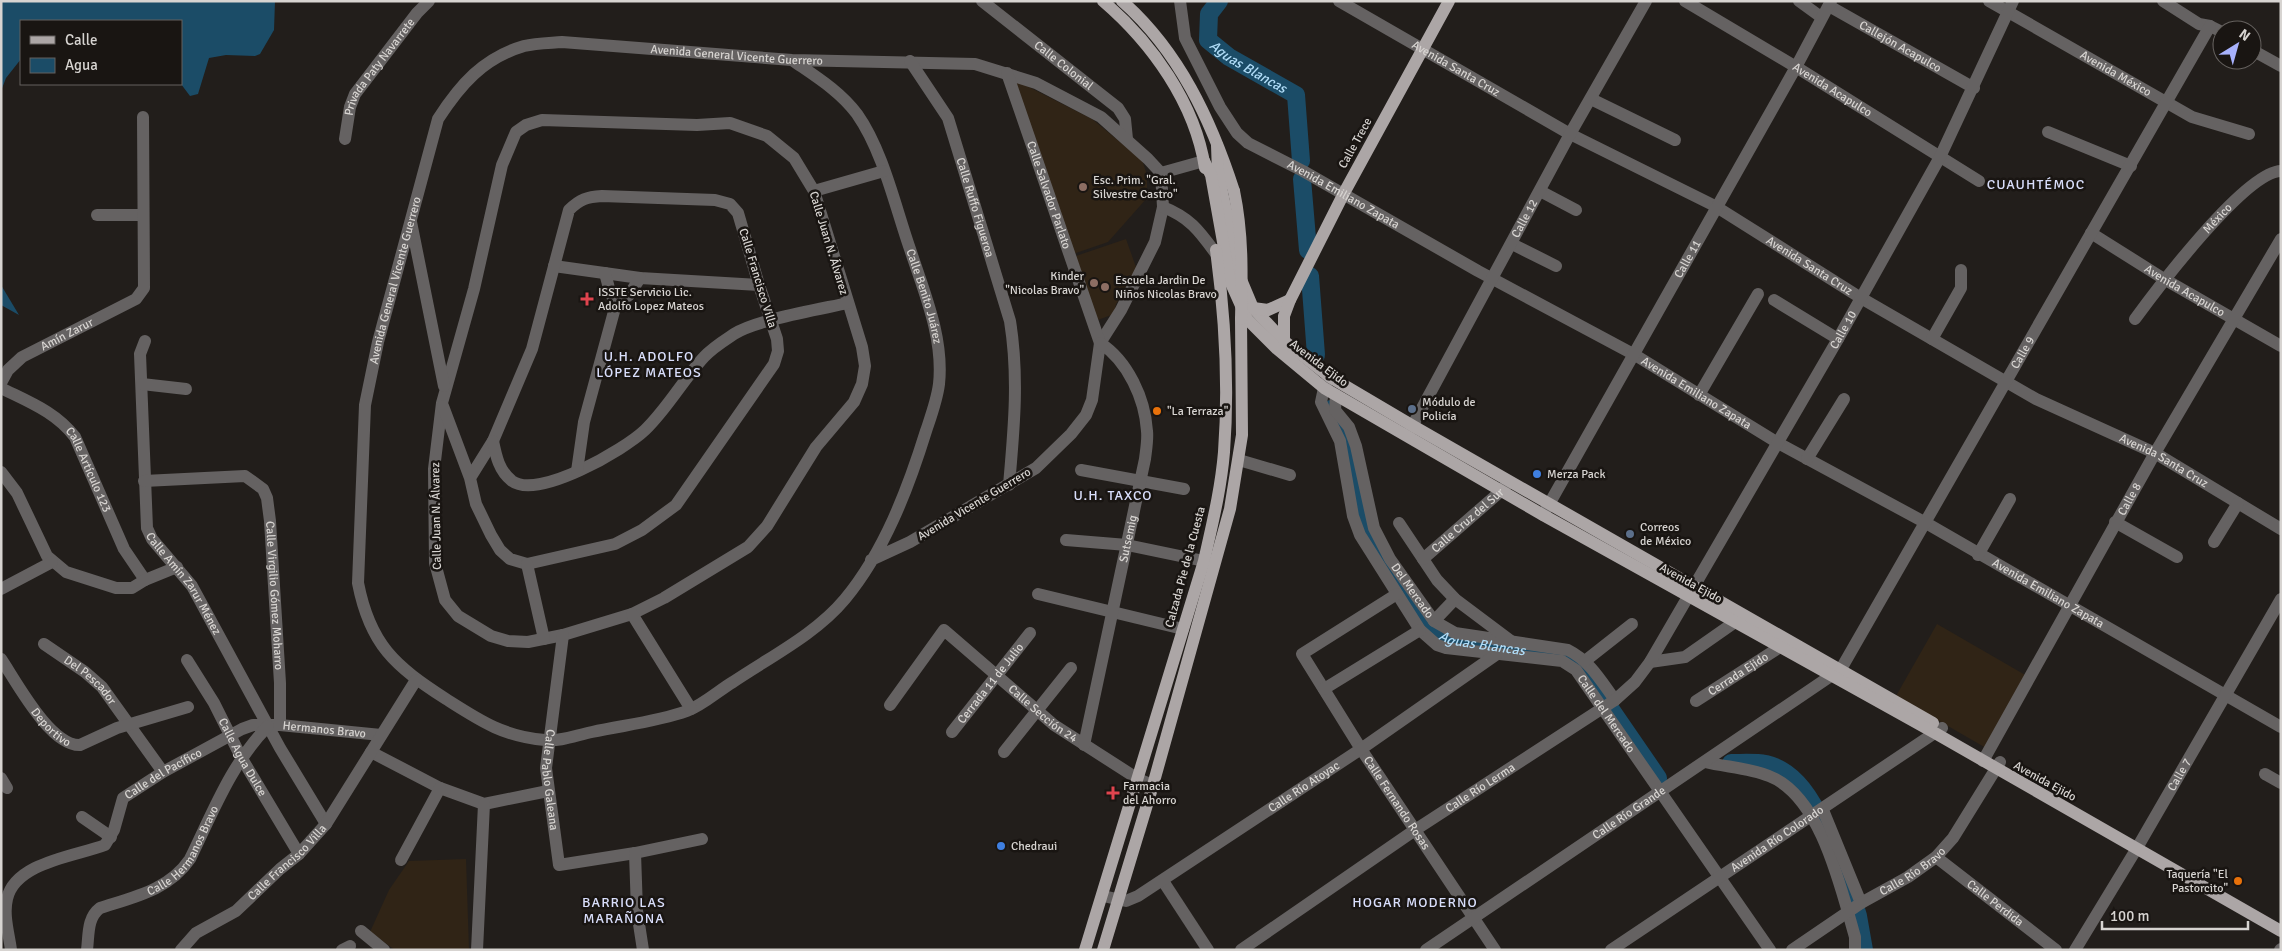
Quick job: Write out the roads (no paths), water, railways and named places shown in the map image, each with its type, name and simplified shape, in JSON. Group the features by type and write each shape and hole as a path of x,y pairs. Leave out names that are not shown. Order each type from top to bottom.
{"main road":[{"name":"Calzada Pie de la Cuesta","path":"1085,950 1204,561 1218,502 1224,452 1226,382 1224,325 1217,255 1204,161 1197,135 1169,77 1128,22 1103,1"},
{"path":"1103,950 1153,785 1225,531 1240,460 1242,406 1240,322 1243,258 1241,225 1234,191 1198,101 1179,66 1158,37 1122,1"},
{"name":"Calle Trece","path":"1284,341 1284,316 1290,300 1344,193 1421,50 1450,1"},
{"name":"Avenida Ejido","path":"1217,145 1218,172 1240,277 1253,308 1327,382 1336,395 1410,432"},
{"name":"Avenida Ejido","path":"1204,161 1211,175 1230,280 1248,319 1277,349 1327,382 1410,432 1545,510 2139,845 2281,921"},
{"path":"1253,308 1268,310 1290,300"},
{"path":"1224,325 1240,322"},
{"name":"Avenida Ejido","path":"1689,592 1735,622 1780,647 1837,673"},
{"name":"Avenida Ejido","path":"2139,845 2281,931"}],"street":[{"name":"Privada Paty Navarrete","path":"345,139 350,107 355,94 417,13 429,1"},
{"name":"Calle Colonial","path":"982,1 1118,108 1125,119 1127,139"},
{"name":"Avenida Emiliano Zapata","path":"1180,1 1185,38 1220,107 1237,133 1248,144 1344,193 1493,279 1635,354 1778,443 1926,524 2281,727"},
{"name":"Avenida Santa Cruz","path":"1339,1 1421,50 1570,134 1716,206 1861,298 2036,399 2155,453 2281,529"},
{"name":"Calle 12","path":"1410,432 1570,134 1646,1"},
{"name":"Avenida Acapulco","path":"1685,1 1796,67 1979,181"},
{"path":"1800,1 1822,17"},
{"name":"Avenida México","path":"1989,1 2010,7 2192,117 2249,134"},
{"path":"2163,1 2199,24 2210,26"},
{"name":"Calle 11","path":"1545,510 1635,354 1830,4"},
{"name":"Callejón Acapulco","path":"1830,4 1974,88"},
{"name":"Calle 10","path":"1689,592 1778,443 1940,156 1974,88 2010,7"},
{"name":"Calle 9","path":"1837,673 1926,524 2210,26"},
{"name":"Avenida General Vicente Guerrero","path":"871,560 845,599 821,623 691,709 655,721 549,741 518,737 488,726 416,680 389,655 374,633 364,612 358,583 365,405 378,342 438,119 457,91 479,68 495,58 525,46 562,42 792,60 975,64 1036,83 1101,117 1127,139 1161,173"},
{"path":"2262,56 2281,66"},
{"name":"Calle Benito Juárez","path":"792,60 832,88 856,113 869,135 884,171 934,324 938,352 939,384 914,471 897,513 871,560"},
{"name":"Calle Ruffo Figueroa","path":"910,62 948,118 1010,321 1016,355 1017,388 1009,485"},
{"name":"Calle Salvador Parlato","path":"1007,73 1100,343"},
{"path":"1591,99 1675,140"},
{"path":"97,215 143,215 143,117"},
{"name":"Calle Juan N. Álvarez","path":"542,120 697,125 730,123 767,136 794,158 814,191 848,303 862,348 865,366 862,384 854,402 816,447 767,526 748,547 664,598 632,614 544,639 508,641 491,636 458,616 445,600 435,563 434,468 442,403 444,390 474,289 502,165 516,132 526,125 542,120"},
{"path":"2048,132 2131,166"},
{"path":"1161,173 1204,161"},
{"path":"814,191 884,171"},
{"name":"México","path":"2135,319 2164,280 2238,197 2257,181 2281,171"},
{"name":"Avenida Vicente Guerrero","path":"871,560 910,542 1036,468 1071,434 1086,415 1093,393 1100,343 1121,310 1155,242 1163,207 1161,173"},
{"path":"1540,191 1576,210"},
{"name":"Calle Francisco Villa","path":"470,478 493,441 532,349 569,210 585,197 715,200 730,204 738,213 759,285 772,320 778,351 774,364 676,505 642,530 615,544 527,564"},
{"path":"1163,207 1181,214 1196,226 1217,255"},
{"name":"Amín Zarur","path":"1,383 8,370 22,357 136,299 141,294 144,288 143,215"},
{"path":"411,220 444,390"},
{"name":"Avenida Acapulco","path":"2091,233 2164,280 2233,317 2281,346"},
{"name":"Calle 8","path":"1984,757 2115,522 2233,317 2277,253 2281,239"},
{"path":"1512,244 1556,266"},
{"path":"554,266 640,278 759,285"},
{"path":"1932,339 1962,288 1961,270"},
{"path":"605,273 610,292 616,304"},
{"path":"577,471 584,422 616,304 629,295 640,278"},
{"path":"1699,395 1758,294"},
{"path":"1774,300 1838,338"},
{"path":"493,441 502,472 513,482 532,486 577,471 620,450 645,430 705,355 737,332 772,320 848,303"},
{"name":"Calle Amín Zarur Ménez","path":"145,340 140,354 147,528 152,539 192,586 274,725 326,824"},
{"name":"Sutsemig","path":"1084,745 1145,459 1147,432 1136,388 1117,358 1100,343"},
{"name":"Calle del Mercado","path":"1327,382 1321,402 1340,441 1353,516 1360,536 1420,630 1437,645 1446,648 1562,661 1576,670 1609,704 1661,792 1770,950"},
{"path":"142,384 186,389"},
{"name":"Calle Artículo 123","path":"1,388 51,413 64,422 75,437 124,549 145,580"},
{"name":"Del Mercado","path":"1336,395 1335,410 1349,427 1356,446 1374,528 1390,559 1434,621 1455,633 1568,650 1585,661 1609,704"},
{"path":"1807,459 1844,398"},
{"path":"442,403 470,478 476,504 500,550 510,559 527,564 544,639"},
{"path":"1240,460 1290,476"},
{"path":"1081,470 1184,489"},
{"path":"1,472 17,493 47,556 66,572 116,588 132,588 145,580 177,567"},
{"name":"Calle Virgilio Gómez Moharro","path":"144,481 245,476 263,489 267,498 280,683 274,725"},
{"name":"Calle Cruz del Sur","path":"1423,558 1505,486"},
{"path":"1978,555 2010,499"},
{"path":"2214,542 2238,503"},
{"path":"2115,522 2177,557"},
{"name":"Calle Cruz del Sur","path":"1399,523 1437,580 1455,599 1513,642"},
{"path":"1066,540 1127,546 1204,561"},
{"path":"1,589 52,562"},
{"name":"Calle Río Lerma","path":"1241,950 1415,830 1609,704 1635,682 1650,662 1689,592"},
{"path":"1038,594 1183,629"},
{"name":"Calle Fernando Rosas","path":"1397,594 1302,654 1361,749 1495,950"},
{"path":"1434,621 1455,599"},
{"name":"Calle 7","path":"2075,950 2139,845 2281,599"},
{"path":"632,614 691,709"},
{"path":"1650,662 1685,657 1735,622"},
{"path":"1585,661 1632,624"},
{"name":"Calle Sección 24","path":"890,705 944,630 1038,709 1054,725 1138,779 1153,785"},
{"path":"1324,689 1420,630"},
{"name":"Cerrada 11 de Julio","path":"952,732 1030,633"},
{"name":"Calle Pablo Galeana","path":"563,635 546,768 559,865 635,853"},
{"name":"Del Pescador","path":"44,644 85,672 102,687 127,724"},
{"name":"Cerrada Ejido","path":"1696,701 1780,647"},
{"name":"Calle Río Atoyac","path":"1103,896 1126,901 1163,881 1361,749 1497,654"},
{"name":"Deportivo","path":"1,659 41,718 62,739 74,745 80,745 127,724 188,707"},
{"name":"Calle Agua Dulce","path":"187,660 214,703 241,757 299,854"},
{"path":"1004,752 1071,668"},
{"name":"Calle Río Grande","path":"1426,950 1837,673"},
{"name":"Calle Francisco Villa","path":"181,950 196,933 236,911 280,869 299,854 326,824 416,680"},
{"path":"127,724 163,772"},
{"name":"Calle del Pacífico","path":"111,837 123,798 163,772 230,735 253,725 274,725"},
{"name":"Hermanos Bravo","path":"274,725 381,735"},
{"name":"Calle Hermanos Bravo","path":"87,950 90,920 100,908 159,887 182,871 190,859 230,774 241,757 274,725"},
{"name":"Avenida Río Colorado","path":"1611,950 1938,731"},
{"path":"372,752 440,788 484,804 548,790"},
{"path":"1705,762 1770,776 1817,813 1834,864 1854,908 1855,950"},
{"name":"Calle Río Bravo","path":"1792,950 1854,908 1908,877 1936,857 1953,838 1998,766"},
{"path":"2265,774 2281,783"},
{"path":"401,860 440,788"},
{"path":"477,950 484,804"},
{"path":"11,950 6,910 7,898 12,888 22,878 46,862 106,845 111,837 82,817"},
{"path":"643,950 637,911 635,853 702,839"},
{"name":"Calle Perdida","path":"1936,857 2056,950"},
{"path":"1163,881 1208,950"},
{"path":"361,931 384,950"}],"water":[{"path":"1,1 275,1 274,30 260,54 255,56 226,55 209,58 198,94 190,96 182,85 182,20 20,20 20,60 6,78 1,91"},
{"path":"1,285 19,315 1,305"}],"waterway":[{"name":"Aguas Blancas","path":"1219,1 1209,14 1208,40 1229,57 1296,95 1301,161"},
{"name":"Aguas Blancas","path":"1302,179 1308,250"},
{"name":"Aguas Blancas","path":"1310,276 1316,355"},
{"name":"Aguas Blancas","path":"1331,409 1350,452 1360,517 1394,576 1431,630 1452,640 1564,656 1579,663 1658,778"},
{"name":"Aguas Blancas","path":"1731,763 1766,764 1786,773 1795,780 1809,798 1825,828"},
{"name":"Aguas Blancas","path":"1845,874 1858,916 1864,950"}],"place":[{"name":"Esc. Prim. \"Gral. Silvestre Castro\"","path":"1083,187"},
{"name":"Kinder \"Nicolas Bravo\"","path":"1094,283"},
{"name":"Escuela Jardin De Niños Nicolas Bravo","path":"1105,287"},
{"name":"ISSTE Servicio Lic. Adolfo Lopez Mateos","path":"587,299"},
{"name":"Módulo de Policía","path":"1412,409"},
{"name":"\"La Terraza\"","path":"1157,411"},
{"name":"Merza Pack","path":"1537,474"},
{"name":"Correos de México","path":"1630,534"},
{"name":"Farmacia del Ahorro","path":"1113,793"},
{"name":"Chedraui","path":"1001,846"},
{"name":"Taquería \"El Pastorcito\"","path":"2238,881"}],"district":[{"name":"CUAUHTÉMOC","path":"2036,184"},
{"name":"U.H. ADOLFO LÓPEZ MATEOS","path":"649,364"},
{"name":"U.H. TAXCO","path":"1113,495"},
{"name":"HOGAR MODERNO","path":"1415,902"},
{"name":"BARRIO LAS MARAÑONA","path":"624,910"}]}
